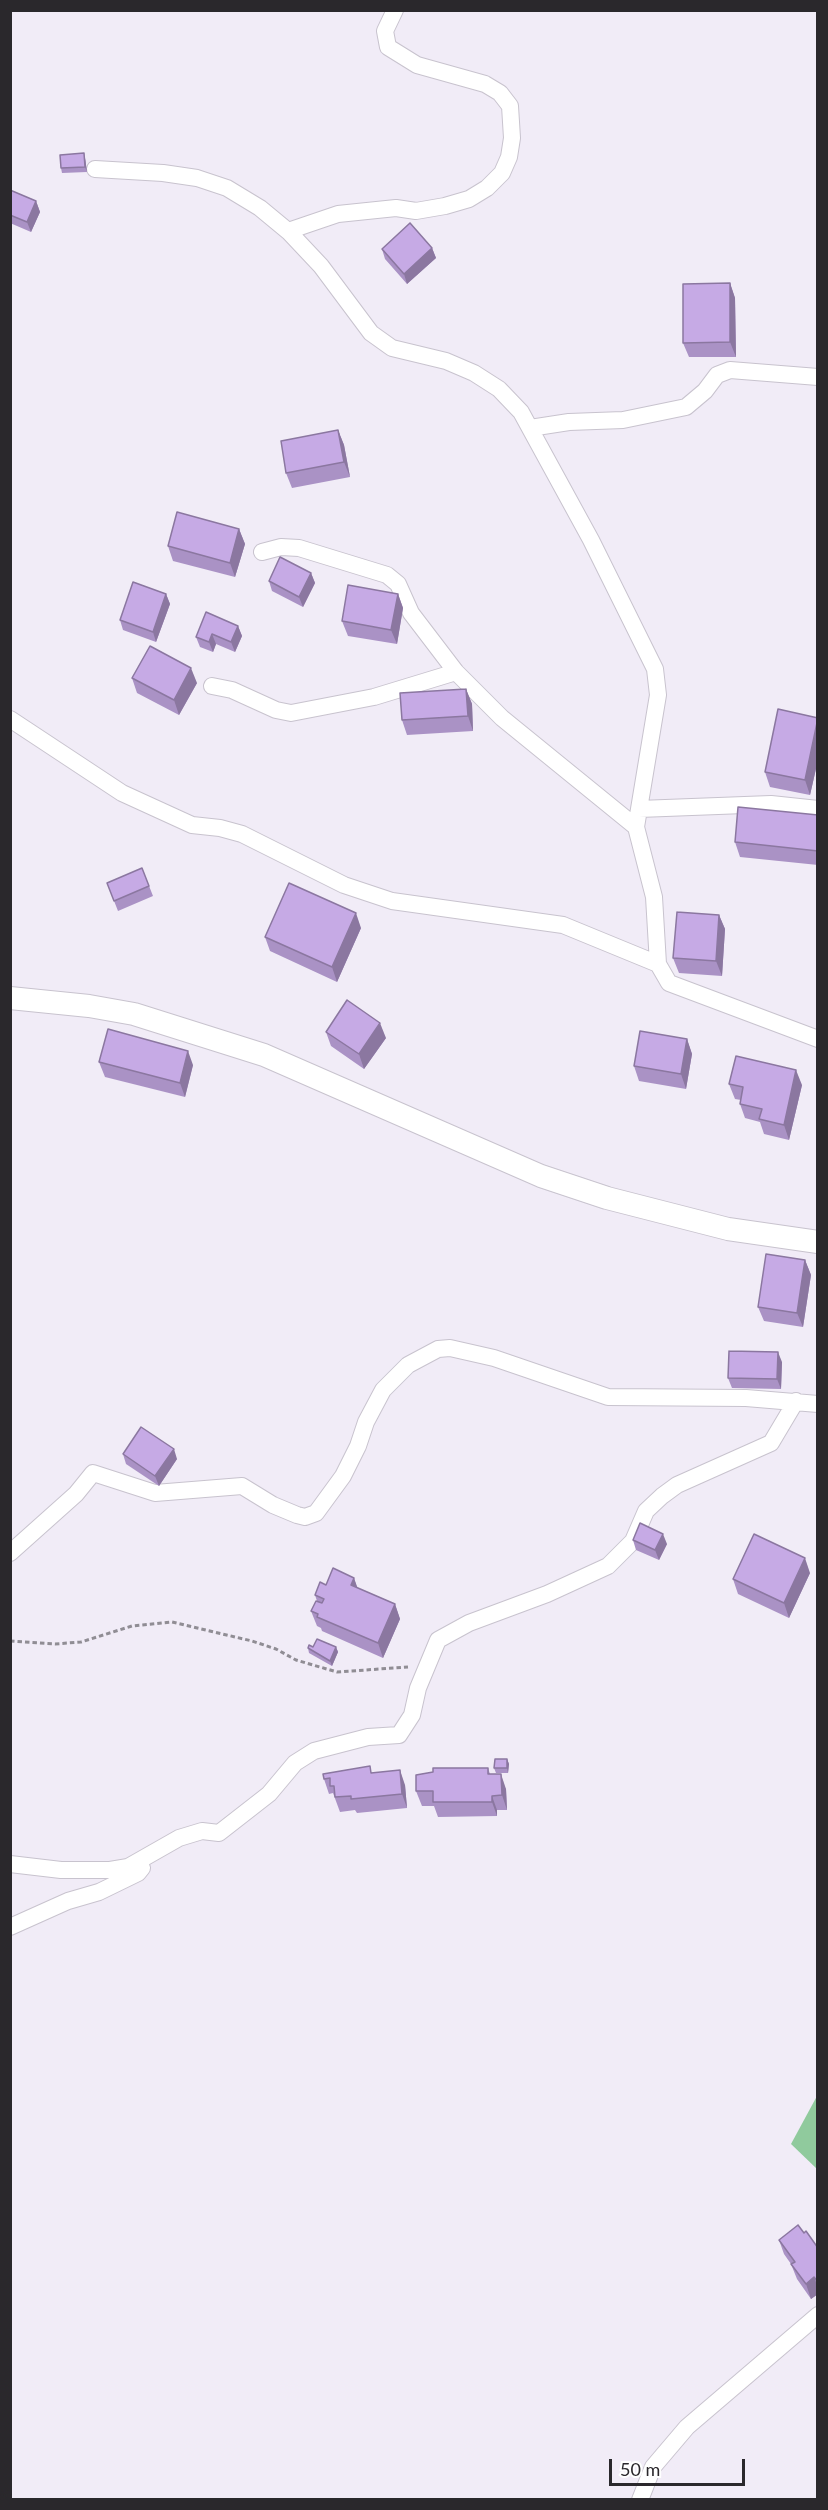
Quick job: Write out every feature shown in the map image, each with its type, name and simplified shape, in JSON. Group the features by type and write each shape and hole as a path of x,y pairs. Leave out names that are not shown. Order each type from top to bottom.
{"main road":[{"path":"10,998 89,1006 144,1017 264,1056 531,1171 585,1190 728,1229 818,1242"}],"street":[{"path":"288,231 338,214 396,208 416,211 445,206 478,194 502,173 509,157 512,138 510,106 500,93 485,84 417,65 388,47 385,31 395,10"},
{"path":"95,169 128,169 197,178 227,188 260,208 288,231 321,266 371,333 392,348 446,361 474,373 499,389 521,412 591,540 656,669 658,695 636,827 654,897 658,964 669,983 818,1040"},
{"path":"530,428 569,422 623,420 686,407 705,391 717,375 730,370 818,377"},
{"path":"262,552 281,547 299,548 387,575 398,584 411,613 456,672 502,718 636,827"},
{"path":"212,686 232,690 276,710 291,713 374,697 456,672"},
{"path":"10,719 122,793 192,825 220,828 242,834 344,885 392,901 563,926 658,964"},
{"path":"639,809 771,804 818,809"},
{"path":"10,1553 76,1494 93,1473 155,1493 242,1486 273,1505 297,1515 305,1516 316,1513 343,1476 358,1446 366,1422 383,1390 408,1365 438,1349 450,1348 494,1358 608,1397 796,1401 818,1404"},
{"path":"10,1864 61,1870 110,1870 128,1867 179,1838 202,1832 219,1833 269,1794 295,1763 314,1751 368,1737 399,1735 412,1715 429,1656 438,1640 449,1632 547,1594 608,1566 633,1541 646,1511 662,1496 677,1485 771,1443 796,1401"},
{"path":"10,1927 68,1901 99,1892 138,1873 156,1851"},
{"path":"640,2499 653,2467 687,2427 818,2315"}],"path":[{"path":"10,1641 55,1644 81,1642 132,1626 164,1622 191,1625 252,1641 276,1649 296,1660 338,1672 407,1668 429,1656"}],"green space":[{"path":"817,2096 817,2169 791,2144"}],"building":[{"path":"84,153 85,167 61,168 60,155"},
{"path":"10,190 36,201 27,222 10,215"},
{"path":"410,223 432,248 404,274 382,249"},
{"path":"730,283 730,342 683,343 683,284"},
{"path":"338,430 344,462 286,473 281,441"},
{"path":"177,512 239,529 230,563 168,546"},
{"path":"280,557 311,573 299,597 269,581"},
{"path":"133,582 166,594 153,632 120,620"},
{"path":"348,585 398,594 391,630 342,621"},
{"path":"206,612 238,626 231,642 212,634 209,642 196,637"},
{"path":"150,646 191,668 174,700 132,678"},
{"path":"466,689 468,716 402,720 400,693"},
{"path":"778,709 818,718 805,780 765,772"},
{"path":"738,807 818,815 818,851 735,842"},
{"path":"142,868 149,886 114,901 107,883"},
{"path":"289,883 356,913 332,967 265,937"},
{"path":"677,912 719,915 716,961 673,958"},
{"path":"347,1000 380,1023 359,1054 326,1032"},
{"path":"108,1029 188,1051 180,1083 99,1062"},
{"path":"640,1031 687,1039 681,1074 634,1066"},
{"path":"736,1056 796,1070 784,1125 759,1119 762,1109 740,1104 743,1087 729,1084"},
{"path":"766,1254 805,1260 797,1313 758,1307"},
{"path":"729,1351 778,1352 777,1379 728,1378"},
{"path":"141,1427 174,1449 155,1476 123,1454"},
{"path":"640,1523 663,1534 655,1550 633,1540"},
{"path":"754,1534 805,1558 784,1603 733,1579"},
{"path":"333,1568 354,1578 351,1585 395,1604 378,1643 317,1617 318,1614 311,1611 316,1601 322,1603 324,1599 315,1595 320,1582 326,1585"},
{"path":"317,1639 336,1647 330,1661 308,1648 309,1645 313,1647"},
{"path":"495,1759 507,1759 507,1768 494,1768"},
{"path":"370,1766 371,1773 400,1770 402,1794 351,1799 351,1796 335,1797 334,1786 330,1786 330,1778 324,1779 323,1774"},
{"path":"433,1768 488,1768 488,1774 501,1774 502,1795 492,1796 492,1802 433,1802 433,1791 416,1791 416,1775 433,1772"},
{"path":"798,2225 804,2233 806,2231 818,2248 818,2282 814,2277 806,2284 791,2264 795,2262 779,2240"}]}
